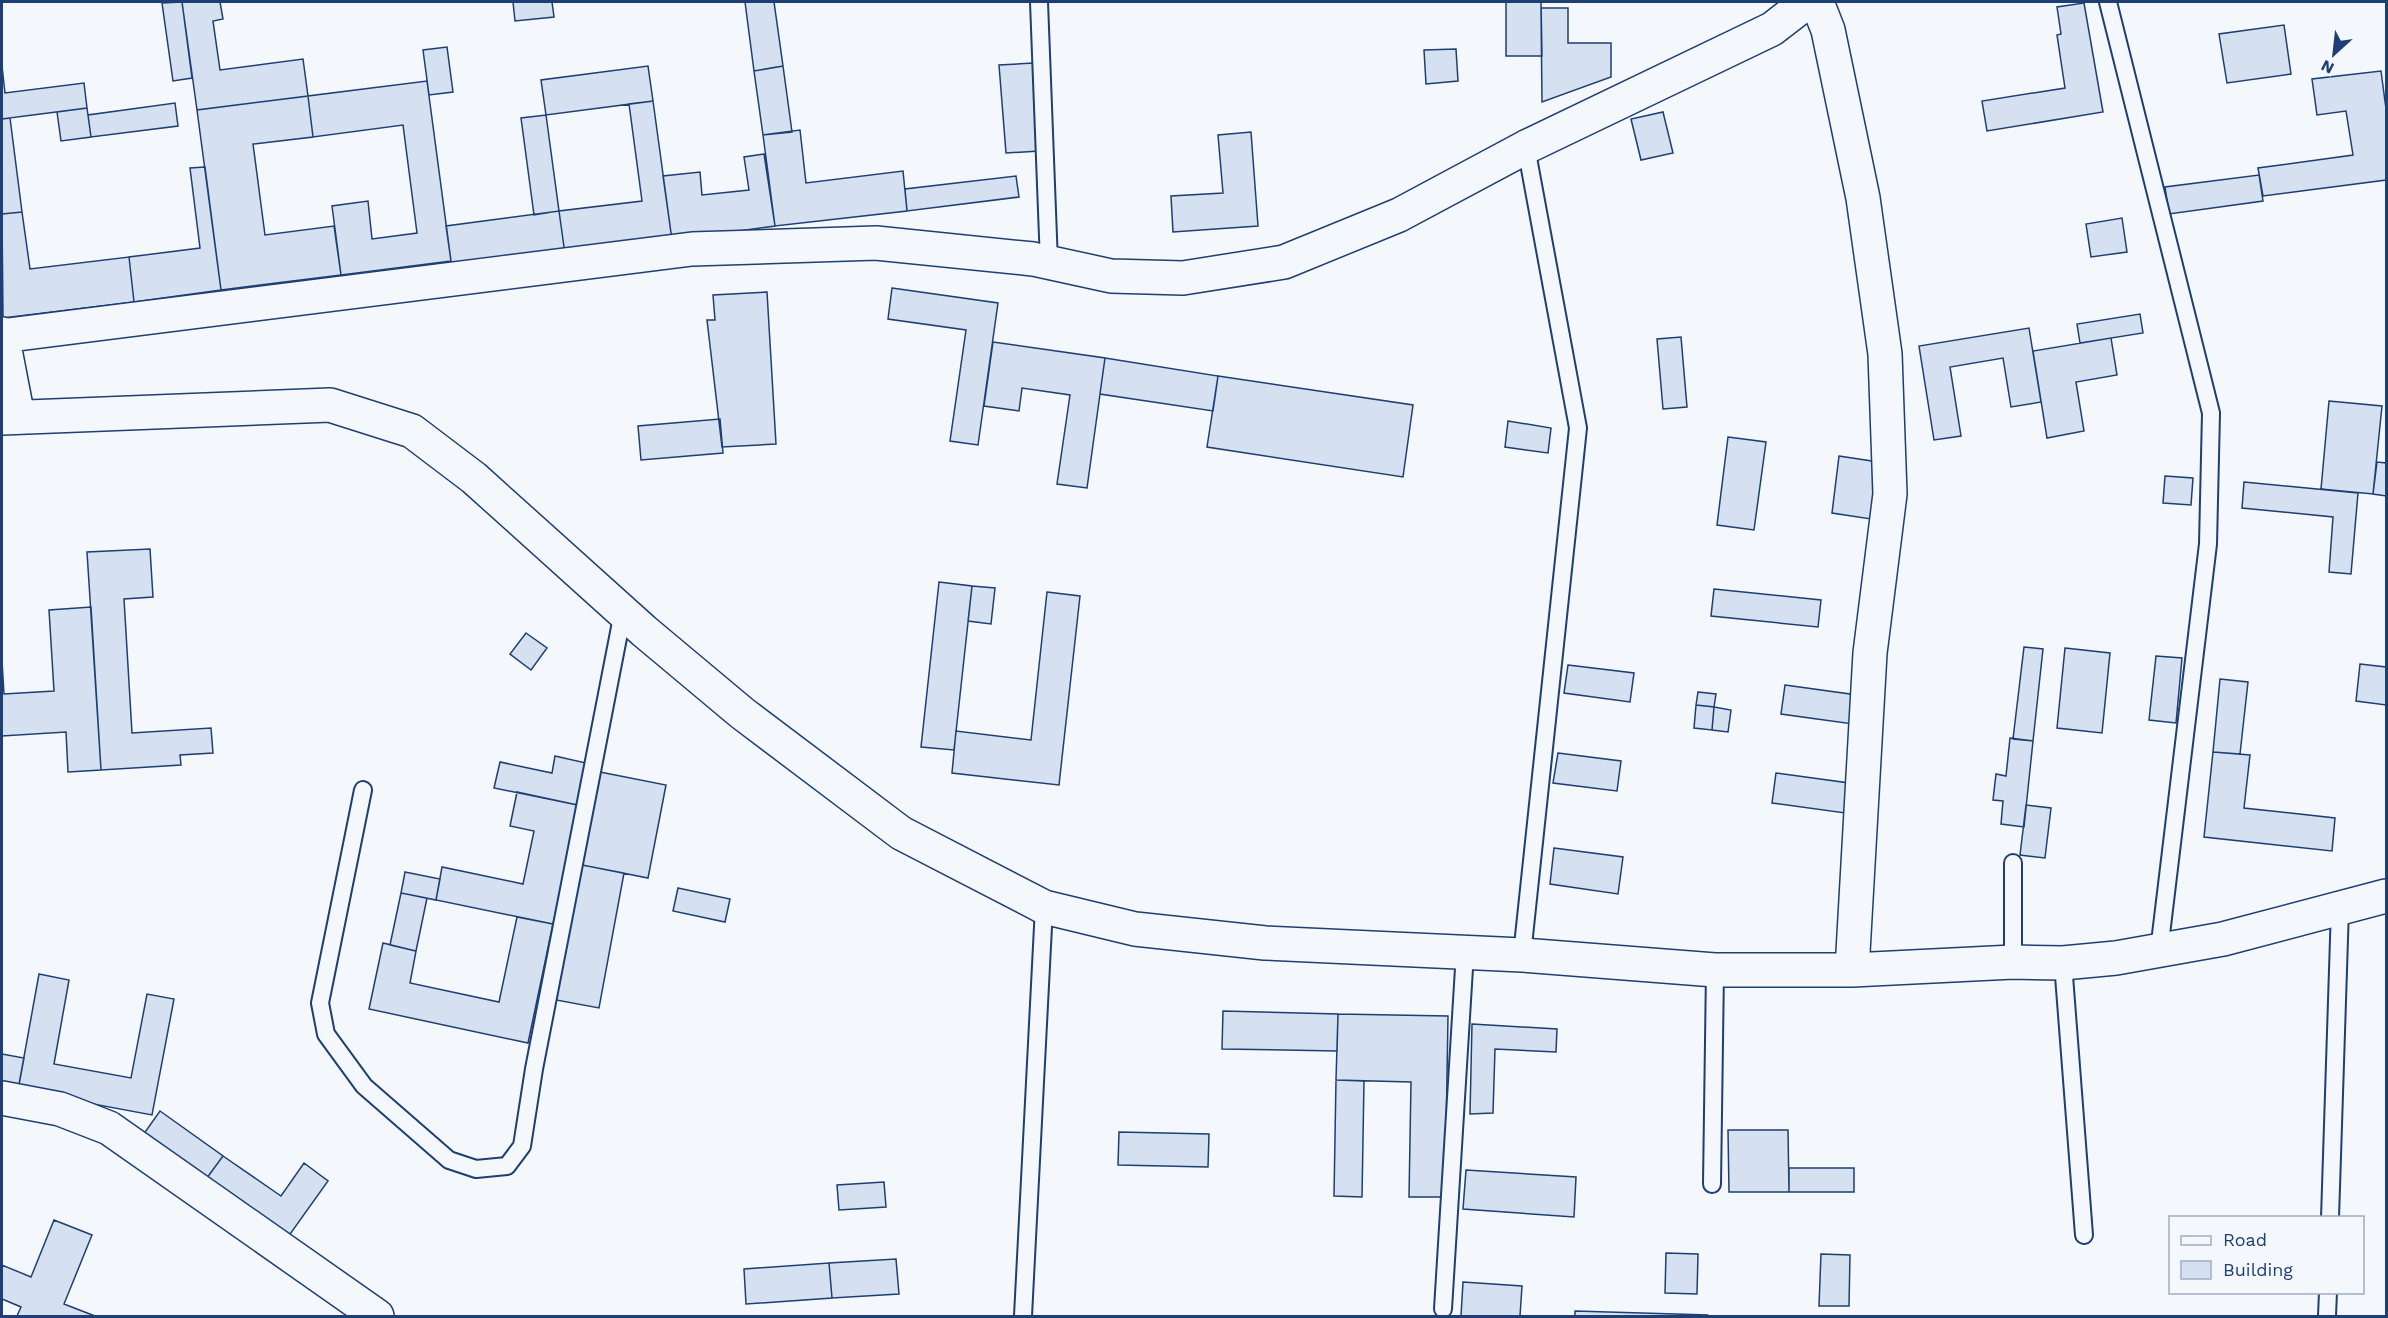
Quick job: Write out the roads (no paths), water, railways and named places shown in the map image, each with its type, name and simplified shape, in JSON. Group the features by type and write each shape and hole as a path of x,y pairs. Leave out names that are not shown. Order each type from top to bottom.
{"street":[{"path":"1807,2 1772,29 1526,147 1399,215 1284,262 1183,278 1111,276 1049,263 876,243 692,249 2,335 10,418 330,405 412,431 474,478 623,612 742,713 901,833 1044,907 1135,929 1253,942 1522,955 1715,970 1852,970 2013,962 2063,963 2116,958 2223,939 2386,896"},
{"path":"1817,2 1828,30 1863,198 1885,354 1887,401 1890,494 1870,653 1852,970"},
{"path":"2,1098 60,1109 109,1128 377,1317"}],"lane":[{"path":"1039,2 1049,263"},
{"path":"2108,2 2211,413 2208,544 2159,951"},
{"path":"1522,955 1578,428 1526,147"},
{"path":"363,790 320,1003 326,1034 364,1086 449,1160 476,1169 507,1166 522,1146 534,1069 623,612"},
{"path":"2013,862 2013,962"},
{"path":"1023,1317 1044,907"},
{"path":"2330,1216 2340,908"},
{"path":"1443,1309 1465,952"},
{"path":"2063,963 2084,1235"},
{"path":"1712,1184 1715,970"},
{"path":"2327,1317 2328,1294"}]}
